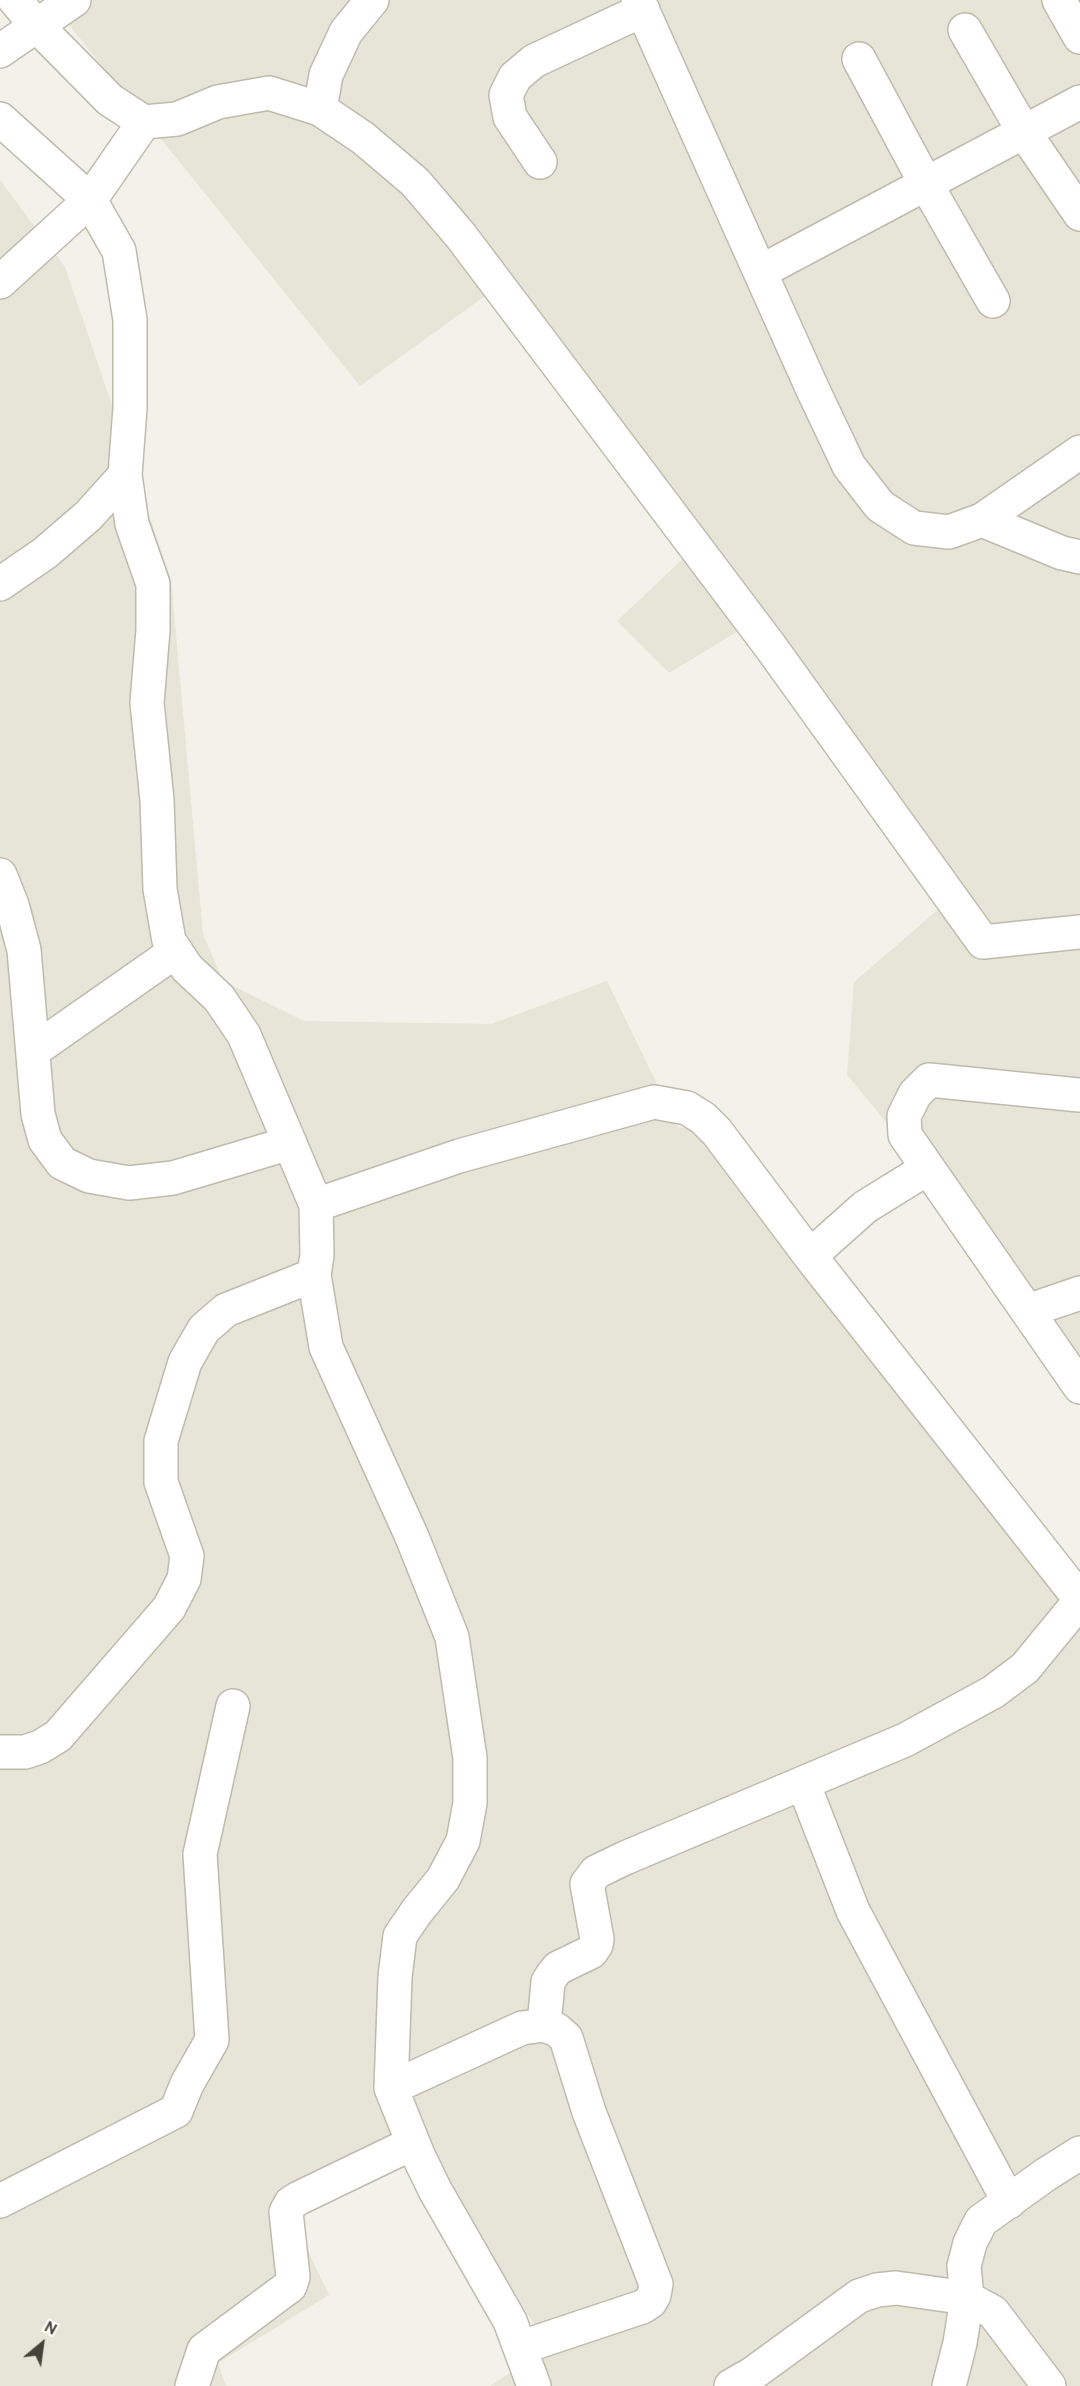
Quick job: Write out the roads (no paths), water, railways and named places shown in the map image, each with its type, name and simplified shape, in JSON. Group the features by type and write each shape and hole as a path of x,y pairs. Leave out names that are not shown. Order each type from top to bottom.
{"street":[{"path":"15,0 36,26 110,100 144,122 177,118 218,102 269,93 320,109 363,138 414,182 461,236 770,646 983,942 1080,932"},
{"path":"0,51 74,0"},
{"path":"320,109 326,75 346,32 372,0"},
{"path":"1059,0 1080,37"},
{"path":"540,162 510,117 506,95 514,77 534,61 640,5 849,466 880,506 914,528 949,532 982,520 1080,452"},
{"path":"965,30 1024,132 1080,214"},
{"path":"859,59 926,184 993,301"},
{"path":"760,272 1080,102"},
{"path":"0,119 90,200 119,251 130,320 130,408 125,475 132,524 153,584 153,630 147,703 157,800 160,889 169,940 187,968 219,998 244,1035 316,1205 317,1255 314,1275 316,1300 326,1347 412,1537 452,1637 470,1758 470,1803 463,1841 443,1879 400,1936 395,1977 391,2088 435,2190 510,2321 522,2347 534,2386"},
{"path":"0,282 90,200 144,122"},
{"path":"0,584 45,553 88,516 125,475"},
{"path":"982,520 1062,553 1080,557"},
{"path":"0,875 12,905 24,950 38,1114 45,1140 62,1163 89,1176 129,1183 173,1178 290,1143"},
{"path":"33,1051 176,951"},
{"path":"1080,1095 929,1080 915,1094 904,1116 905,1135 1080,1387"},
{"path":"316,1205 459,1156 654,1102 687,1108 703,1118 717,1132 810,1256 1080,1600 1025,1668 993,1692 905,1740 596,1872 587,1884 597,1939 596,1945 591,1952 558,1968 553,1974 548,1982 544,2025"},
{"path":"810,1256 865,1207 928,1168"},
{"path":"0,1752 25,1752 40,1747 58,1736 169,1608 184,1579 188,1556 161,1482 161,1441 185,1362 204,1329 226,1310 314,1275"},
{"path":"1027,1311 1080,1293"},
{"path":"0,2201 176,2111 187,2084 212,2040 200,1854 233,1706"},
{"path":"803,1783 853,1911 1009,2202"},
{"path":"391,2088 522,2028 544,2025 557,2030 566,2038 589,2112 656,2284 650,2302 642,2307 522,2347"},
{"path":"192,2386 204,2350 290,2286 293,2277 286,2212 291,2204 413,2143"},
{"path":"949,2386 960,2343 966,2298 964,2266 970,2243 981,2221 1080,2153"},
{"path":"731,2386 752,2374 859,2296 877,2290 896,2288 966,2298 993,2312 1049,2386"}]}
